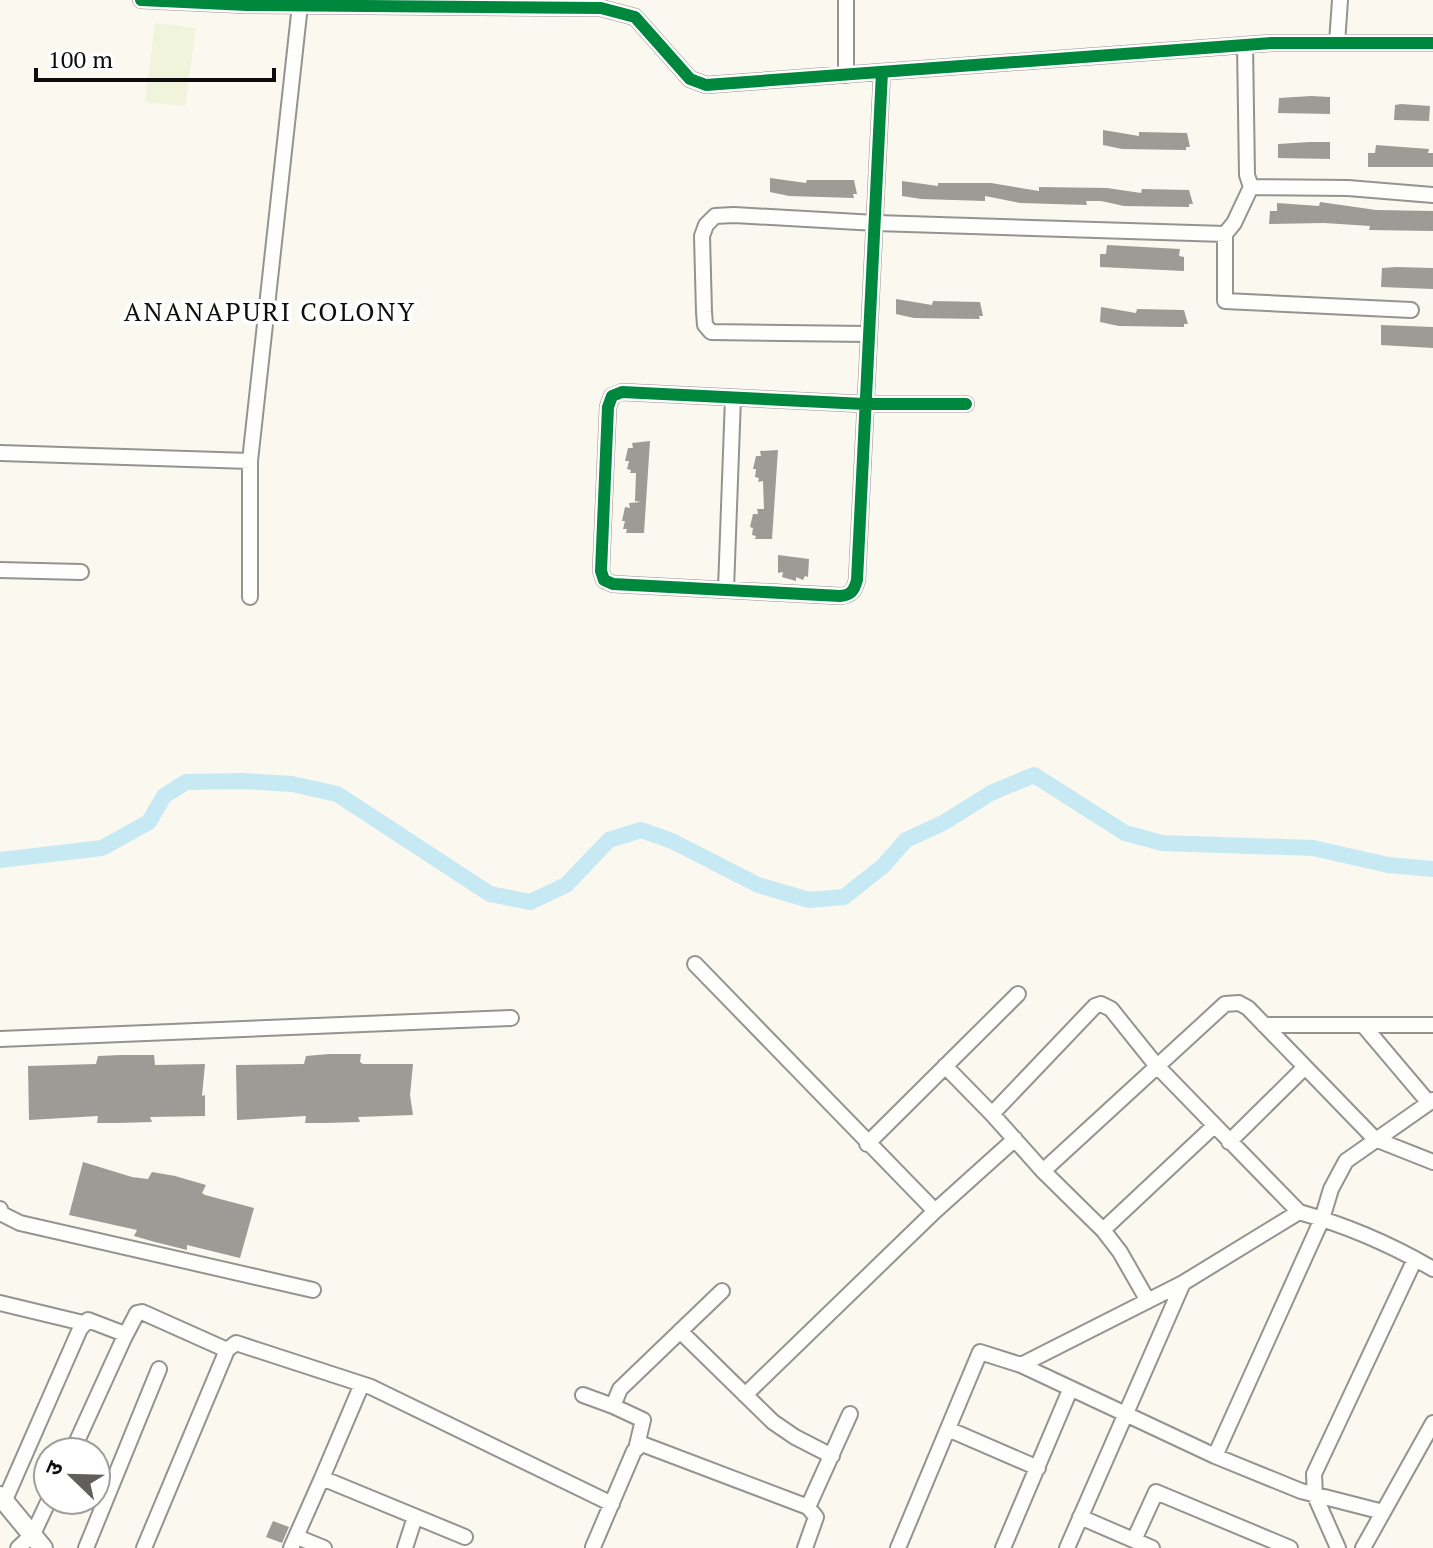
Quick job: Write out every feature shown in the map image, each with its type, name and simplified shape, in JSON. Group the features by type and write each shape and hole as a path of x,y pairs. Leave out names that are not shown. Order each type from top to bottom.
{"street":[{"path":"141,0 300,5 471,3 601,8 635,17 690,79 706,85 1245,45 1433,43"},
{"path":"846,0 846,75"},
{"path":"1337,43 1340,0"},
{"path":"250,597 250,461 300,5"},
{"path":"1245,45 1247,175 1251,187 1234,223 1225,234 1225,301 1411,310"},
{"path":"882,72 864,404 857,580 854,590 840,596 613,584 604,580 601,571 608,407 612,396 622,392 864,404 966,404"},
{"path":"1251,187 1348,188 1433,195"},
{"path":"869,334 711,332 705,325 704,312 702,236 706,225 715,216 734,215 876,223 1225,234"},
{"path":"726,589 733,398"},
{"path":"0,453 250,461"},
{"path":"0,570 81,572"},
{"path":"695,964 935,1211"},
{"path":"867,1144 1018,994"},
{"path":"1043,1171 1225,1004 1239,1003 1375,1139 1433,1162"},
{"path":"992,1114 1095,1006 1101,1004 1111,1009 1156,1065 1299,1212 1322,1219 1433,1269"},
{"path":"0,1039 511,1018"},
{"path":"1264,1025 1433,1025"},
{"path":"1215,1456 1346,1161 1431,1102 1363,1025"},
{"path":"945,1066 1103,1230 1120,1252 1148,1301"},
{"path":"1229,1142 1305,1067"},
{"path":"1103,1230 1214,1126"},
{"path":"745,1395 935,1211 1015,1139"},
{"path":"0,1209 9,1219 20,1223 313,1290"},
{"path":"1021,1365 1183,1283 1299,1212"},
{"path":"1338,1548 1315,1496 1314,1474 1415,1259"},
{"path":"1067,1548 1183,1283"},
{"path":"613,1406 620,1389 722,1291"},
{"path":"0,1303 83,1323"},
{"path":"79,1436 137,1313 142,1312 227,1350"},
{"path":"38,1541 2,1498 83,1323 95,1321 122,1333 124,1338"},
{"path":"680,1331 781,1428 832,1456"},
{"path":"144,1548 227,1350 236,1343 362,1384 612,1504"},
{"path":"898,1548 980,1352 1021,1365 1215,1456 1315,1496 1383,1512"},
{"path":"86,1548 159,1369"},
{"path":"324,1548 294,1543 362,1384"},
{"path":"1003,1548 1070,1390"},
{"path":"583,1395 643,1420 637,1445 594,1548"},
{"path":"808,1507 850,1414"},
{"path":"1363,1548 1433,1423"},
{"path":"948,1429 1038,1468"},
{"path":"637,1445 648,1444 808,1507 816,1517 805,1548"},
{"path":"322,1478 465,1537"},
{"path":"1134,1540 1156,1492 1290,1548"},
{"path":"38,1541 45,1516"},
{"path":"405,1548 415,1517"},
{"path":"1080,1517 1152,1548"},
{"path":"18,1548 38,1541"}],"green space":[{"path":"155,23 196,28 185,106 145,102"}],"building":[{"path":"1330,97 1330,114 1278,113 1279,98"},
{"path":"1395,105 1430,106 1429,121 1394,120"},
{"path":"1103,130 1139,136 1139,132 1187,133 1190,147 1186,150 1122,149 1103,145"},
{"path":"1330,142 1330,159 1278,158 1278,144"},
{"path":"1376,145 1429,149 1428,153 1433,153 1433,167 1368,167 1368,153 1375,153"},
{"path":"770,178 806,183 807,180 854,180 857,194 853,194 854,198 789,196 770,192"},
{"path":"902,181 938,186 938,183 991,183 1039,191 1039,187 1107,188 1141,193 1142,189 1189,190 1193,204 1189,207 1124,206 1101,201 1086,201 1087,205 1020,203 985,196 985,201 921,199 902,196"},
{"path":"1320,202 1376,210 1433,211 1433,231 1369,230 1370,226 1324,223 1269,224 1270,211 1277,211 1277,203 1319,206"},
{"path":"1107,245 1180,249 1179,256 1184,257 1184,271 1100,267 1100,254 1106,254"},
{"path":"1382,268 1433,268 1433,289 1381,287"},
{"path":"896,299 932,305 933,301 980,302 983,316 979,316 980,319 914,318 896,314"},
{"path":"1101,307 1136,313 1137,309 1184,310 1188,324 1184,327 1119,326 1100,322"},
{"path":"1381,325 1433,327 1433,348 1381,345"},
{"path":"650,441 644,533 626,533 627,529 623,529 625,521 622,521 625,507 630,508 629,503 641,502 635,501 636,473 630,473 631,470 627,469 629,461 625,461 628,448 633,448 632,443"},
{"path":"778,450 772,539 755,539 750,527 753,514 758,514 757,509 764,509 763,481 758,482 756,469 753,469 756,456 761,456 760,451"},
{"path":"778,555 809,559 808,577 805,576 803,580 796,577 796,581 782,577 783,572 778,573"},
{"path":"361,1054 360,1062 363,1064 413,1064 410,1095 413,1115 358,1117 360,1122 326,1123 305,1123 306,1116 237,1120 236,1065 304,1064 306,1056"},
{"path":"154,1055 155,1065 205,1064 202,1096 205,1095 205,1116 150,1117 152,1122 118,1123 97,1123 98,1116 29,1120 28,1066 96,1064 98,1056"},
{"path":"83,1162 132,1177 148,1179 152,1172 175,1176 206,1185 202,1193 205,1195 254,1208 240,1258 187,1245 187,1250 155,1242 134,1236 137,1230 69,1215"},
{"path":"273,1521 289,1527 282,1543 266,1537"}],"waterway":[{"path":"0,860 102,848 149,822 164,796 186,782 242,781 292,784 337,794 490,894 530,902 566,885 609,840 641,830 672,841 758,885 809,900 844,897 883,866 906,840 943,823 991,793 1034,775 1125,833 1162,843 1313,848 1388,865 1433,869"}],"cycle path":[{"path":"141,0 247,5 601,8 635,17 690,79 706,85 1272,43 1433,43"},
{"path":"882,72 873,263 866,390 863,453 857,580 853,590 840,596 613,584 604,580 601,571 608,407 612,396 622,392 864,404 966,404"}],"district":[{"name":"ANANAPURI COLONY","path":"270,312"}]}
